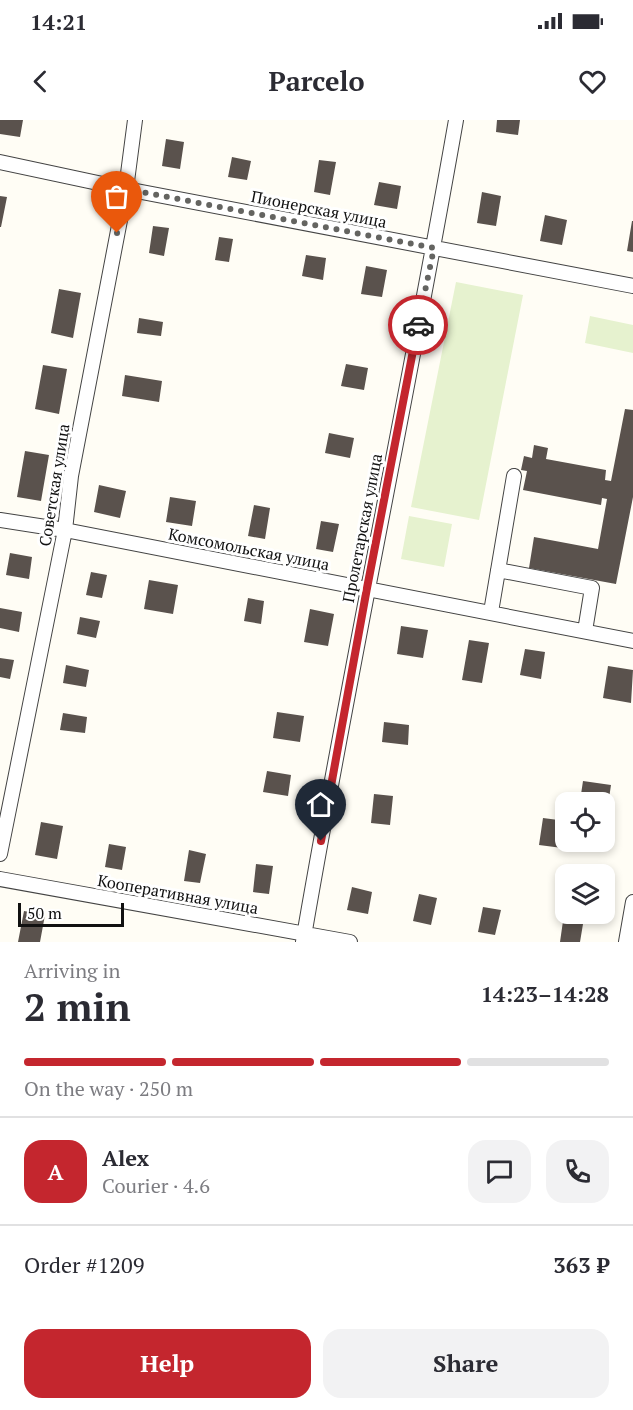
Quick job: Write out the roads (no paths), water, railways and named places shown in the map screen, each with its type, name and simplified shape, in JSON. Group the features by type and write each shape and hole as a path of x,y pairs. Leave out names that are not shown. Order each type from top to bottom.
{"street":[{"name":"Советская улица","path":"0,854 65,530 71,476 126,189 135,120"},
{"name":"Пролетарская улица","path":"303,938 367,588 434,248 456,120"},
{"name":"Пионерская улица","path":"0,162 126,189 633,286"},
{"path":"491,612 514,476"},
{"name":"Комсомольская улица","path":"0,520 65,530 633,641"},
{"path":"498,570 592,588 585,631"},
{"name":"Кооперативная улица","path":"0,879 303,938 350,942"},
{"path":"626,942 633,902"}]}
